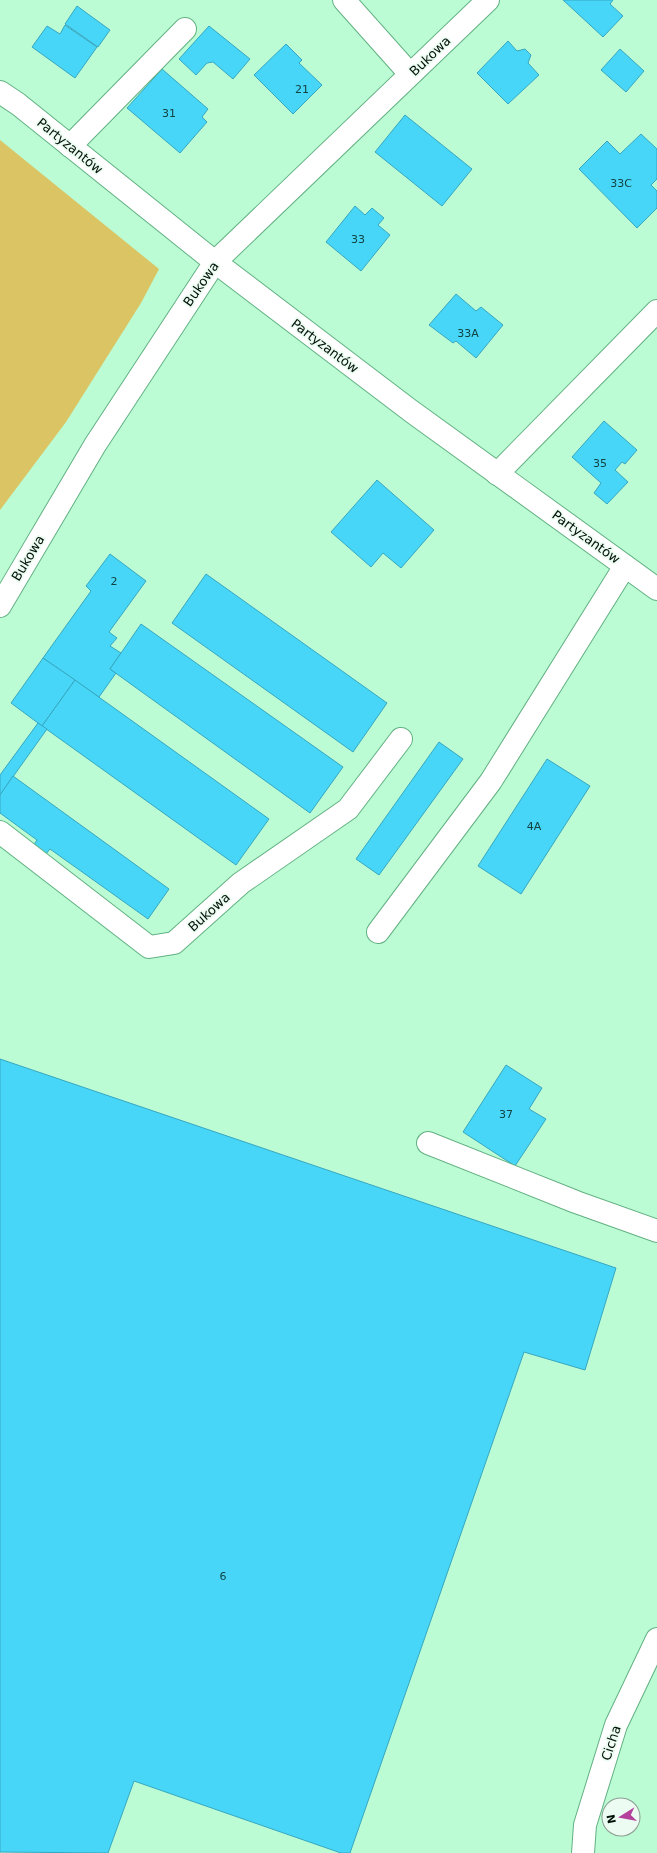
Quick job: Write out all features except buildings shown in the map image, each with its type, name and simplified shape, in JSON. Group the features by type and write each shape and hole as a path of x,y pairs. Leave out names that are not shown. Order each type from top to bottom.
{"street":[{"path":"344,0 410,74"},
{"name":"Bukowa","path":"0,606 95,445 215,262 488,0"},
{"path":"70,146 185,29"},
{"name":"Partyzantów","path":"0,92 18,104 215,262 411,411 657,589"},
{"path":"498,474 657,311"},
{"path":"378,932 491,781 625,566"},
{"name":"Bukowa","path":"0,832 149,947 174,943 241,883 348,809 401,739"},
{"path":"428,1143 576,1202 657,1231"},
{"name":"Cicha","path":"583,1853 585,1825 616,1725 657,1639"}],"shaded area":[{"path":"0,140 159,269 141,303 66,422 0,510"}]}
